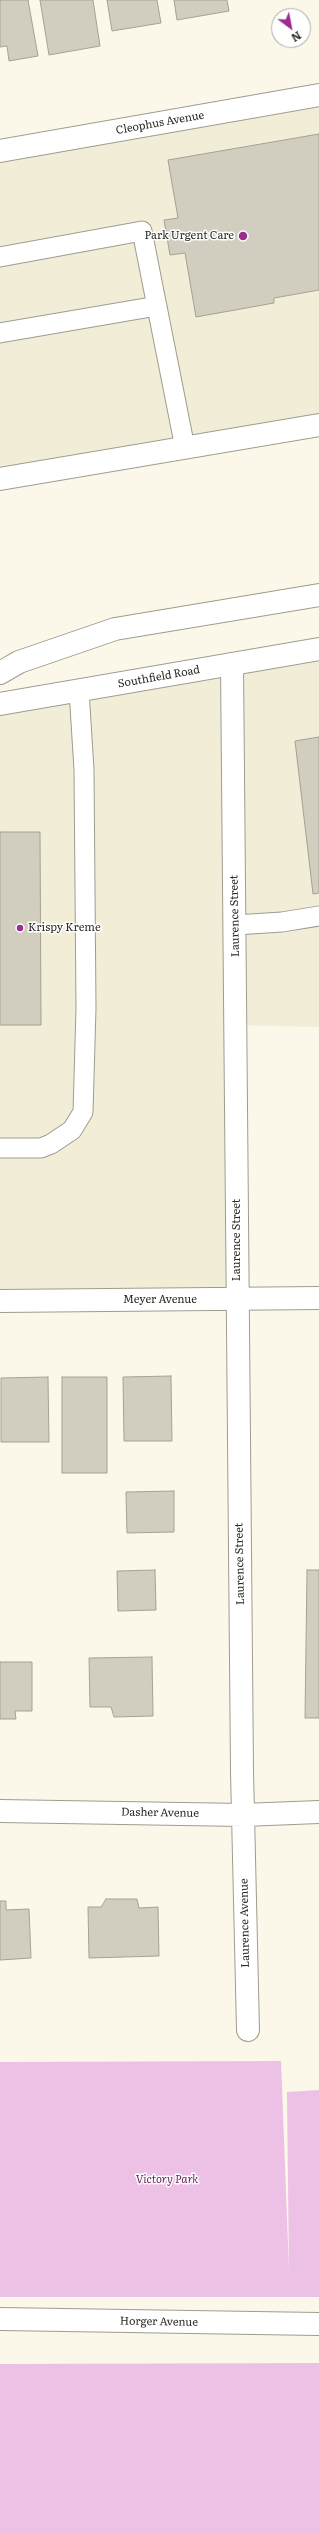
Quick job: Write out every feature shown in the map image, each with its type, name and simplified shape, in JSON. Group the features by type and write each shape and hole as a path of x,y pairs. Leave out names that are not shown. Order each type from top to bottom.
{"main road":[{"name":"Cleophus Avenue","path":"0,151 319,95"},
{"path":"0,479 319,425"},
{"path":"0,673 19,662 115,629 319,595"},
{"name":"Southfield Road","path":"0,704 319,649"},
{"name":"Laurence Street","path":"232,664 243,1816"},
{"name":"Meyer Avenue","path":"0,1301 237,1301 319,1298"},
{"name":"Dasher Avenue","path":"0,1811 243,1816 319,1812"},
{"name":"Laurence Avenue","path":"243,1816 248,2030"},
{"name":"Horger Avenue","path":"0,2319 319,2324"}],"lane":[{"path":"0,256 142,231 185,448"},
{"path":"0,333 158,306"},
{"path":"0,1148 41,1148 51,1144 72,1130 83,1112 86,992 84,770 80,690"},
{"path":"235,925 282,922 319,916"}],"shaded area":[{"path":"319,95 319,425 0,479 0,151"},
{"path":"319,649 319,1027 236,1025 237,1301 0,1301 0,704"}],"green space":[{"name":"Victory Park","path":"281,2061 289,2271 287,2092 319,2090 319,2297 0,2297 0,2062"},
{"path":"319,2363 319,2533 0,2533 0,2364"}],"building":[{"path":"0,0 28,0 38,56 9,61 7,46 0,47"},
{"path":"40,0 93,0 100,46 49,55"},
{"path":"107,0 157,0 161,23 112,31"},
{"path":"174,0 227,0 229,11 177,20"},
{"name":"Park Urgent Care","path":"319,134 319,290 274,298 274,303 196,317 185,253 170,255 164,220 178,218 168,160"},
{"path":"319,737 319,893 313,894 295,741"},
{"name":"Krispy Kreme","path":"0,832 40,832 41,1025 0,1025"},
{"path":"171,1376 172,1441 124,1441 123,1377"},
{"path":"48,1377 49,1442 1,1442 1,1378"},
{"path":"62,1377 107,1377 107,1473 62,1473"},
{"path":"174,1491 174,1532 127,1533 126,1492"},
{"path":"155,1570 156,1610 118,1611 117,1571"},
{"path":"307,1570 319,1570 319,1718 305,1718"},
{"path":"152,1657 153,1716 114,1717 111,1707 90,1707 89,1658"},
{"path":"0,1662 32,1662 32,1711 15,1711 16,1719 0,1719"},
{"path":"106,1899 137,1899 139,1908 158,1907 159,1956 89,1958 88,1907 101,1907"},
{"path":"0,1901 6,1901 6,1910 29,1909 31,1958 0,1960"}],"place":[{"name":"Park Urgent Care","path":"243,236"},
{"name":"Krispy Kreme","path":"20,928"}]}
